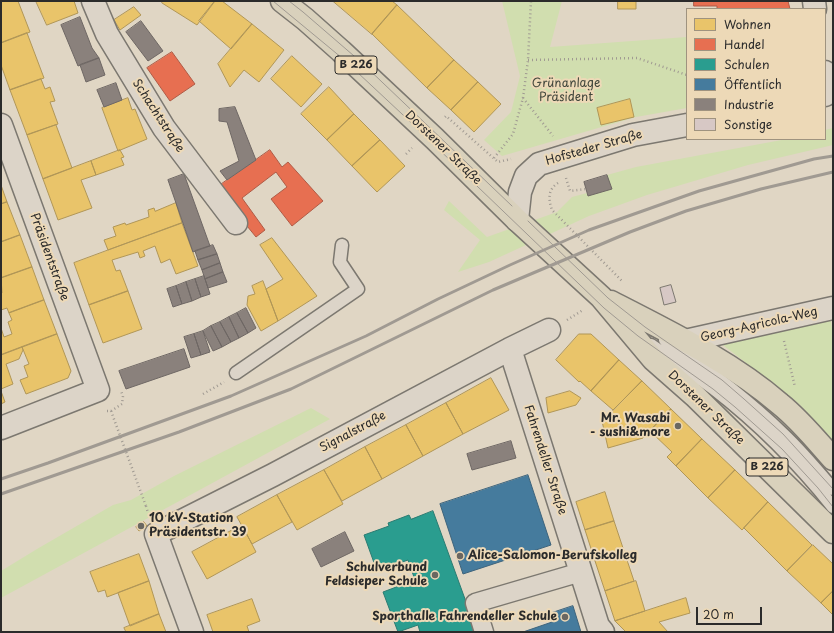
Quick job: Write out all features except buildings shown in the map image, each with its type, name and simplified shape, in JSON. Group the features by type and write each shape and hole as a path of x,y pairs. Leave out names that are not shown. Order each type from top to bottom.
{"main road":[{"name":"Dorstener Straße","path":"282,1 305,19 346,56 435,139 517,220 622,316 653,359 695,396 833,532"},
{"name":"Dorstener Straße","path":"622,316 685,341 746,378 781,404 833,459"}],"street":[{"name":"Schachtstraße","path":"93,1 107,34 164,128 236,224"},
{"path":"826,77 828,88 826,93"},
{"name":"Präsidentstraße","path":"1,125 98,390 1,428"},
{"name":"Hofsteder Straße","path":"517,220 520,192 526,176 539,164 633,135 686,125"},
{"name":"Georg-Agricola-Weg","path":"685,341 833,308"},
{"name":"Signalstraße","path":"192,632 156,534 273,475 510,349 549,330"},
{"name":"Fahrendeller Straße","path":"510,349 598,626 603,632"},
{"path":"484,632 475,603 581,572"}],"lane":[{"path":"236,373 358,289 340,262 342,245"},
{"path":"622,316 645,327 722,380 783,434 833,489"},
{"path":"622,316 735,407 782,450 833,506"}],"path":[{"path":"494,158 513,134 523,98 528,60 531,1"},
{"path":"528,60 637,58 686,75"},
{"path":"523,98 550,133"},
{"path":"446,116 498,162 514,158"},
{"path":"562,156 570,191 586,189"},
{"path":"566,178 555,185 550,191 549,200 552,210 627,285"},
{"path":"549,330 576,315 601,297"},
{"path":"777,320 797,391"},
{"path":"203,394 218,386 236,373"},
{"path":"120,387 123,396 122,404 111,411 146,506"}],"green space":[{"name":"Grünanlage Präsident","path":"502,1 562,1 550,47 686,37 686,108 636,117 502,156 484,140 511,112 520,76"},
{"path":"833,128 833,145 748,165 647,195 589,216 489,262 458,272 480,240 444,210 449,201 487,237 557,212 572,197 587,193 588,196 607,175 636,167 782,140 826,140 826,130"},
{"path":"830,317 833,333 833,441 799,404 719,342"},
{"path":"311,408 330,419 1,598 1,571 113,505 131,500 174,476"}],"tram line":[{"path":"273,1 342,58 604,308 638,336 713,389 782,449 818,488 833,507"},
{"path":"289,1 361,62 512,206"},
{"path":"528,221 608,298 645,327 722,380 744,399 783,434 833,489"}],"railway":[{"path":"1,479 231,396 366,336 438,299 589,230 699,191 814,159 833,156"},
{"path":"1,494 179,432 291,389 493,290 630,232 686,211 761,189 833,172"}],"place":[{"name":"Mr. Wasabi - sushi&more","path":"678,426"},
{"name":"10 kV-Station Präsidentstr. 39","path":"141,526"},
{"name":"Alice-Salomon-Berufskolleg","path":"460,556"},
{"name":"Schulverbund Feldsieper Schule","path":"435,575"},
{"name":"Sporthalle Fahrendeller Schule","path":"565,617"}]}
